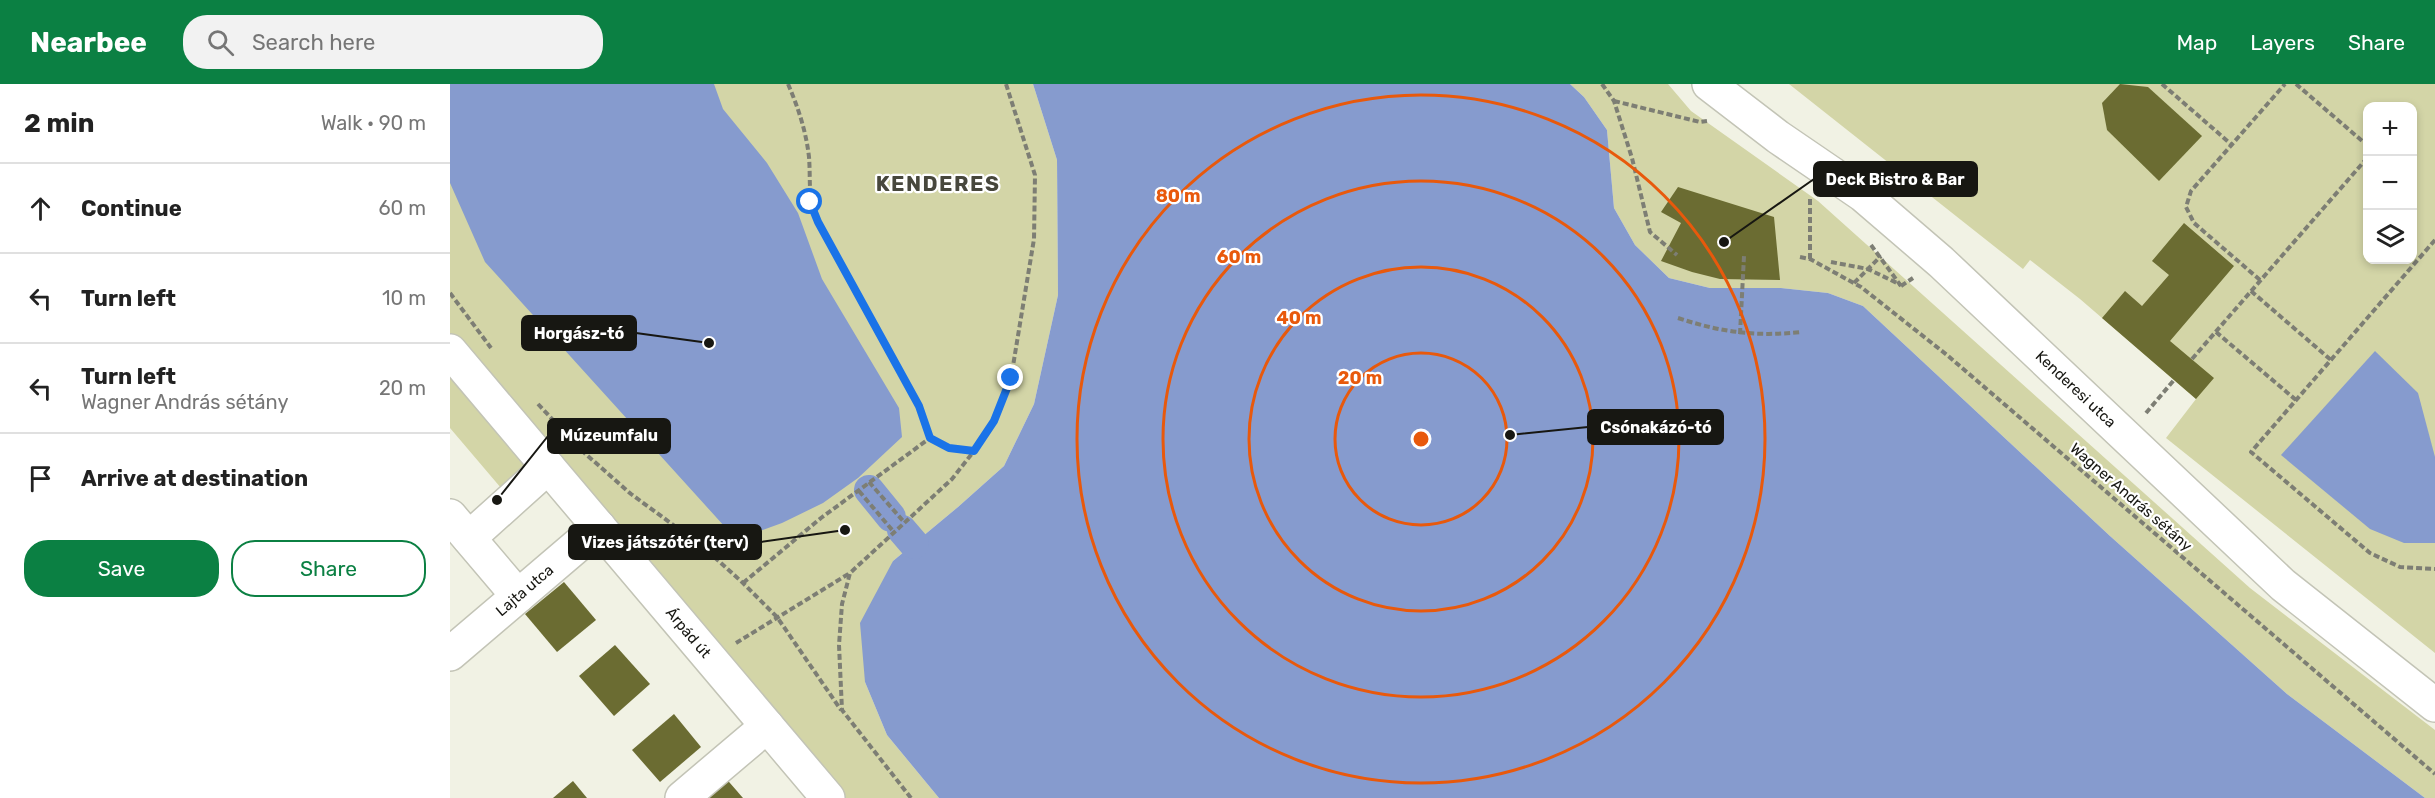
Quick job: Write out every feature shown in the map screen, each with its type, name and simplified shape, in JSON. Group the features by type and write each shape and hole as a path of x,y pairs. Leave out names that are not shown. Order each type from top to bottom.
{"street":[{"name":"Kenderesi utca","path":"1709,84 1778,137 1863,195 1941,262 2283,585 2435,705"},
{"name":"Árpád út","path":"450,351 828,798"},
{"path":"518,596 459,527 548,467"},
{"name":"Lajta utca","path":"450,654 599,527"},
{"path":"682,798 767,726"}],"path":[{"path":"788,84 800,113 808,156 810,202 818,222 919,406 930,438 949,448 974,451"},
{"path":"710,658 850,573 952,479 994,421 1011,378 1034,239 1035,175 1006,84"},
{"path":"1602,84 1614,101 1632,158 1650,232 1677,255"},
{"path":"2162,84 2232,145"},
{"path":"2260,280 2194,223 2186,207 2191,191 2285,84"},
{"path":"2296,84 2363,143"},
{"path":"1614,101 1687,119"},
{"path":"2192,359 2363,162"},
{"path":"1810,259 1811,201"},
{"path":"2435,240 2251,452 2370,553 2400,567 2435,569"},
{"path":"1841,276 1832,262 1868,269 1901,286 1869,241"},
{"path":"1854,283 1885,253"},
{"path":"1740,334 1744,256"},
{"name":"Wagner András sétány","path":"1800,257 1810,259 1854,283 1947,355 2435,774"},
{"path":"2251,291 2331,360"},
{"path":"450,293 494,352"},
{"path":"1678,318 1709,328 1740,334 1771,335 1801,332"},
{"path":"2216,332 2296,400"},
{"path":"2126,436 2174,380"},
{"path":"532,397 580,449 631,494 702,546 777,617 842,710 911,798"},
{"path":"743,583 821,518 930,438"},
{"path":"869,482 904,522"},
{"path":"858,490 893,531"},
{"path":"599,527 665,536 702,546"},
{"path":"842,710 839,645 842,604 850,573"}],"green space":[{"path":"450,84 1033,84 1057,160 1058,295 1034,404 1004,466 893,561 865,682 887,735 939,798 840,798 545,450 501,488 450,428"},
{"path":"1570,84 1668,84 1691,111 1818,201 2250,588 2435,730 2435,798 2425,798 2287,694 2110,536 1863,306 1828,293 1781,288 1710,288 1669,278 1635,245 1614,208 1607,130 1584,97"},
{"path":"1789,84 2435,84 2435,653 2166,438 2196,399 2080,299 2030,260 2023,269"}],"water":[{"path":"450,84 714,84 723,109 767,163 798,213 822,279 899,408 902,437 858,478 823,503 782,523 752,534 725,527 485,262 450,183"},
{"path":"1033,84 1570,84 1584,97 1607,130 1614,208 1635,245 1669,278 1710,288 1781,288 1828,293 1863,306 2110,536 2287,694 2425,798 939,798 887,735 865,682 860,623 893,561 1004,466 1034,404 1058,295 1057,160"},
{"path":"2375,351 2418,393 2435,457 2435,543 2404,543 2370,529 2281,455"}],"building":[{"path":"2120,84 2148,87 2202,136 2159,181 2107,130 2102,103"},
{"path":"1678,187 1774,217 1780,280 1720,279 1661,261 1681,223 1661,212"},
{"path":"2184,223 2234,266 2170,341 2214,378 2196,399 2102,318 2125,291 2142,306 2169,275 2152,261"},
{"path":"564,582 596,620 557,652 525,614"},
{"path":"615,645 650,684 614,716 579,676"},
{"path":"674,714 701,747 660,782 632,750"},
{"path":"723,775 743,798 696,798"},
{"path":"573,781 587,798 553,798"}],"waterway":[{"path":"869,490 891,517"},
{"path":"902,530 914,544"}],"place":[{"name":"Deck Bistro & Bar","path":"1724,242"},
{"name":"Horgász-tó","path":"709,343"},
{"name":"Csónakázó-tó","path":"1510,435"},
{"name":"Múzeumfalu","path":"497,500"},
{"name":"Vizes játszótér (terv)","path":"845,530"}],"district":[{"name":"KENDERES","path":"938,184"}],"route":[{"path":"810,202 818,222 919,406 930,438 949,448 974,451 994,421 1011,378"}]}
